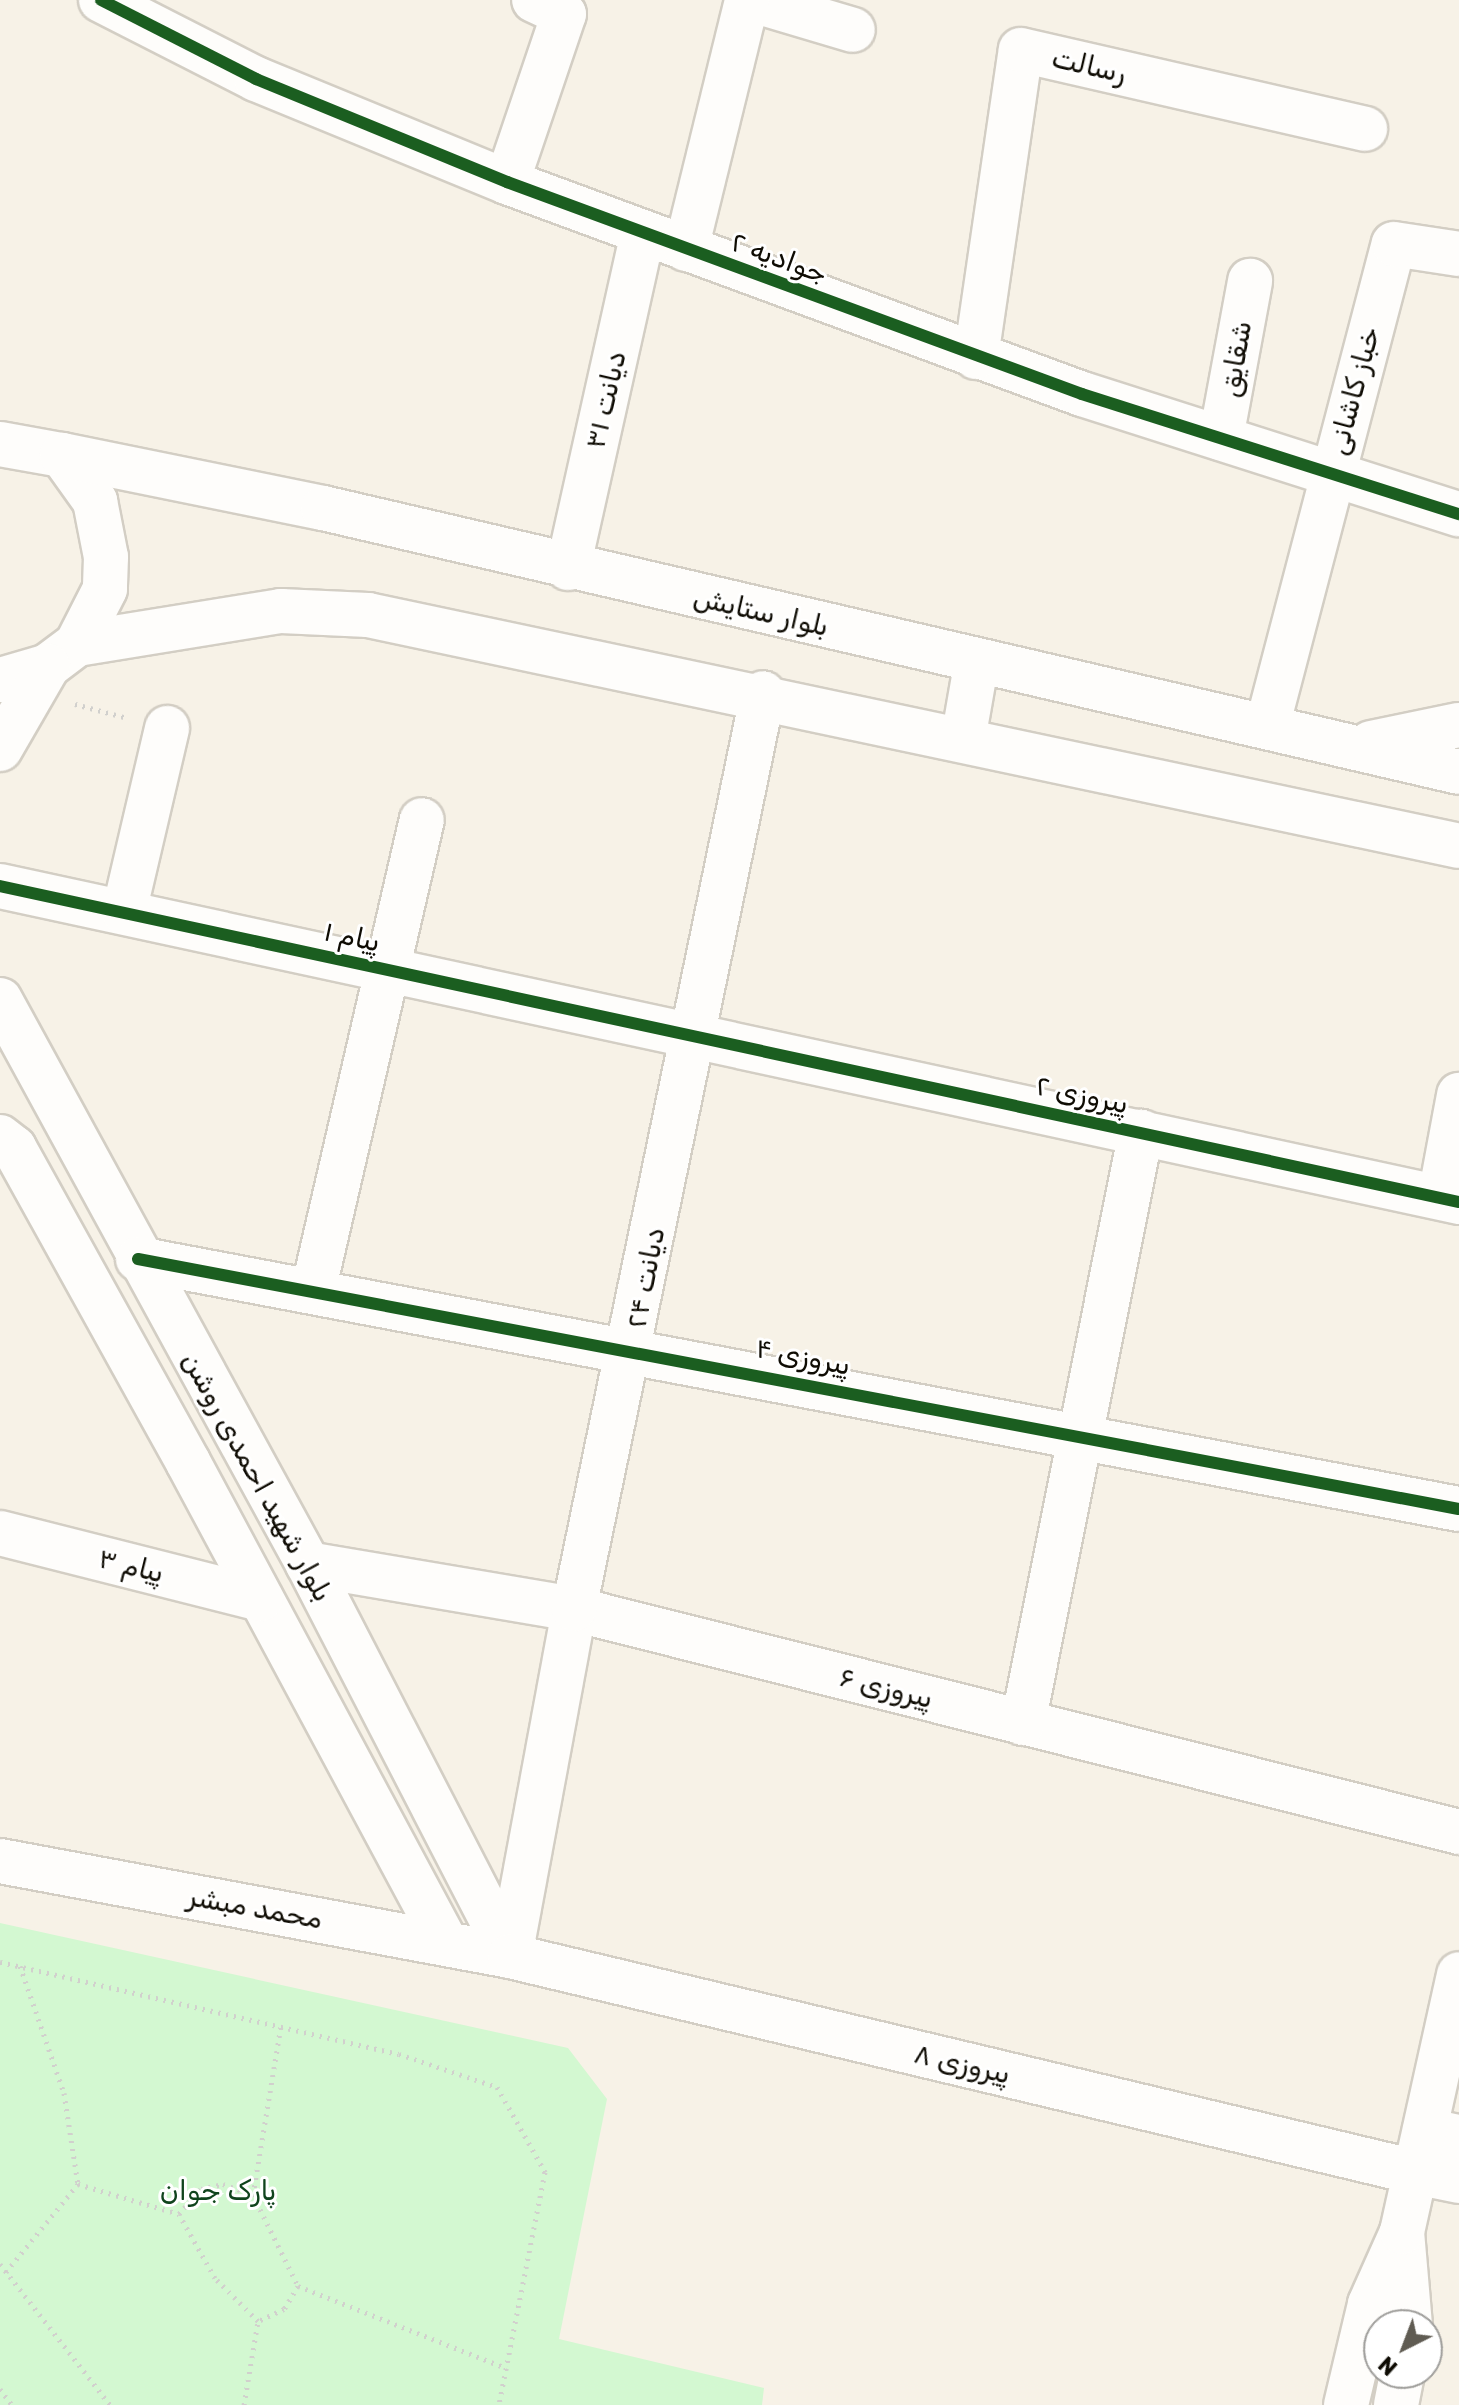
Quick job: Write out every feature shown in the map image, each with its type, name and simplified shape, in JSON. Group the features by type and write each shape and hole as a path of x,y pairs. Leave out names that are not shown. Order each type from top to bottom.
{"street":[{"path":"507,182 564,14 534,0"},
{"path":"686,249 749,0 853,30"},
{"name":"جوادیه ۲","path":"106,1 256,79 507,182 976,357 1459,514"},
{"name":"رسالت","path":"976,357 1021,50 1365,129"},
{"name":"دیانت ۳۱","path":"568,568 643,233"},
{"name":"خباز کاشانی","path":"1268,723 1394,244 1459,254"},
{"name":"شقایق","path":"1221,438 1250,281"},
{"name":"بلوار ستایش","path":"0,444 62,455 1268,723 1459,772"},
{"path":"0,749 40,671 105,589 106,557 95,501 62,455"},
{"path":"40,671 281,611 368,615 763,693 1311,820 1459,846"},
{"path":"963,740 977,660"},
{"name":"دیانت ۲۴","path":"510,1956 574,1609 632,1349 763,693"},
{"path":"1361,745 1459,725"},
{"path":"124,912 167,728"},
{"path":"314,1287 422,820"},
{"path":"1311,820 1459,874"},
{"name":"پیام ۱","path":"0,886 694,1036"},
{"name":"بلوار شهید احمدی روشن","path":"0,1000 233,1438 308,1564 510,1956"},
{"name":"پیروزی ۲","path":"694,1036 1449,1200"},
{"path":"1449,1200 1459,1095"},
{"path":"1023,1723 1084,1436 1141,1132"},
{"name":"بلوار شهید احمدی روشن","path":"0,1137 14,1148 188,1462 446,1943"},
{"name":"پیروزی ۴","path":"138,1259 314,1287 1459,1509"},
{"path":"188,1462 233,1438"},
{"name":"پیام ۳","path":"0,1533 261,1599"},
{"name":"پیروزی ۶","path":"308,1564 574,1609 1459,1832"},
{"name":"محمد مبشر","path":"0,1861 510,1956"},
{"name":"پیروزی ۸","path":"510,1956 1459,2181"},
{"path":"1346,2405 1370,2304 1402,2232 1415,2172 1442,2133 1459,1974"},
{"path":"1402,2232 1409,2309"}],"path":[{"path":"40,671 167,728"},
{"path":"0,1962 281,2026 497,2087 545,2172 499,2405"},
{"path":"6,2272 78,2184 64,2093 20,1966"},
{"path":"281,2026 253,2195 298,2286 506,2368"},
{"path":"78,2184 179,2214 215,2278 258,2321"},
{"path":"179,2214 201,2189 223,2184 253,2195"},
{"path":"0,2264 110,2405"},
{"path":"258,2321 284,2309 298,2286"},
{"path":"244,2405 258,2321"},
{"path":"0,2389 12,2405"}],"green space":[{"name":"پارک جوان","path":"0,1923 568,2048 607,2099 559,2339 764,2388 762,2405 0,2405"}],"cycle path":[{"path":"101,0 256,79 507,182 1082,394 1459,514"},
{"path":"0,886 1459,1202"},
{"path":"138,1259 1459,1509"}]}
